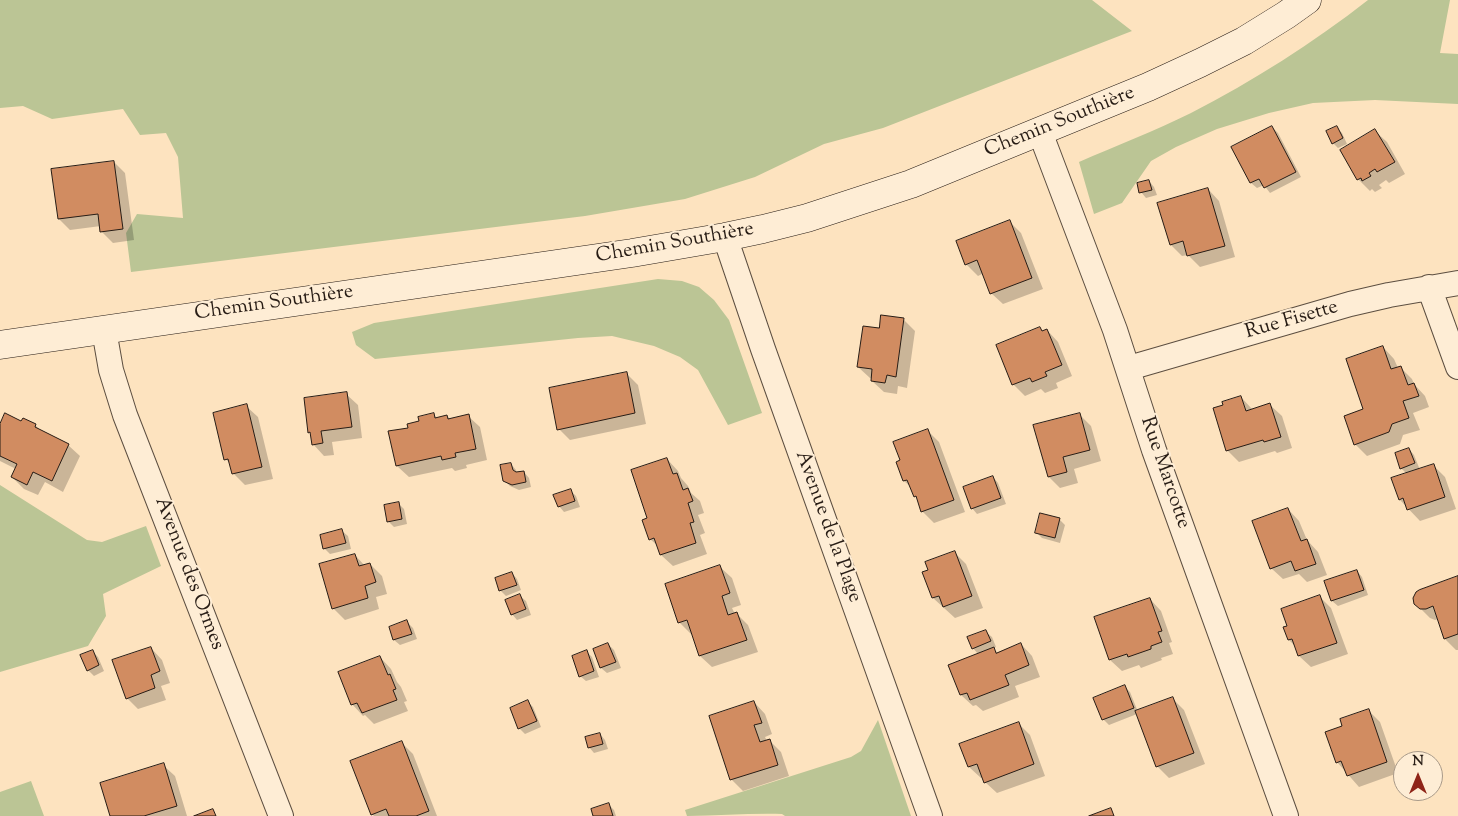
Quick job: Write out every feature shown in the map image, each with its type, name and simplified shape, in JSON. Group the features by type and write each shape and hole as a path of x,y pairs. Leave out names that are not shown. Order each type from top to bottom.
{"street":[{"name":"Chemin Southière","path":"0,344 632,253 725,237 807,218 911,184 1148,87 1244,41 1286,16 1307,0"},
{"name":"Rue Marcotte","path":"1040,132 1129,368 1154,450 1286,816"},
{"name":"Avenue de la Plage","path":"725,237 762,349 930,816"},
{"name":"Rue Fisette","path":"1129,368 1350,304 1429,287 1458,283"},
{"path":"1429,287 1458,366"},
{"name":"Avenue des Ormes","path":"104,330 111,370 125,415 281,816"}],"green space":[{"path":"0,0 1092,0 1132,31 883,128 824,144 755,177 685,199 585,216 131,272 126,233 137,214 183,218 178,157 166,133 140,135 123,109 52,119 23,106 0,108"},
{"path":"1368,0 1450,0 1440,53 1458,54 1458,104 1375,100 1313,103 1269,113 1217,129 1176,147 1151,161 1122,203 1094,214 1079,162 1177,120 1214,101 1282,61"},
{"path":"658,279 682,281 699,287 714,300 729,320 762,413 728,425 698,370 680,357 654,346 612,336 375,359 356,345 352,332 374,323"},
{"path":"0,485 87,540 102,542 146,526 161,566 103,594 106,616 88,646 0,672"},
{"path":"878,720 911,816 785,816 782,814 770,814 687,816 685,810 851,757 861,751"},
{"path":"31,781 44,816 0,816 0,792"}],"building":[{"path":"1272,126 1296,172 1264,188 1259,179 1250,183 1231,147"},
{"path":"1337,126 1343,138 1332,144 1326,131"},
{"path":"1375,129 1395,162 1377,172 1375,169 1369,173 1371,176 1362,181 1361,178 1357,180 1340,150"},
{"path":"114,161 123,229 100,232 98,214 58,219 51,169"},
{"path":"1149,180 1152,190 1139,193 1137,183"},
{"path":"1208,188 1225,246 1187,256 1183,241 1170,245 1157,203"},
{"path":"1010,220 1032,278 990,294 977,260 965,265 956,241"},
{"path":"881,315 904,318 896,377 887,375 885,383 871,381 872,369 857,367 863,326 879,328"},
{"path":"1040,327 1042,331 1047,329 1062,365 1045,372 1047,376 1032,382 1030,378 1012,385 996,345"},
{"path":"1383,346 1391,369 1401,366 1408,385 1414,383 1419,396 1403,401 1409,418 1392,424 1389,432 1354,445 1344,416 1363,409 1346,359"},
{"path":"627,372 635,413 557,430 549,388"},
{"path":"347,392 352,427 321,431 323,443 312,445 310,432 308,433 304,398"},
{"path":"1241,396 1246,411 1270,403 1281,437 1264,442 1263,440 1226,451 1213,408 1223,405 1222,402"},
{"path":"247,404 262,467 232,474 228,459 224,460 213,413"},
{"path":"5,413 21,421 23,418 36,424 35,427 69,444 52,481 33,472 27,485 11,477 17,464 0,456 0,424"},
{"path":"434,413 435,418 447,415 448,419 469,414 476,449 455,453 456,457 442,460 441,456 396,466 388,431 408,428 407,424 419,421 418,417"},
{"path":"1080,413 1090,450 1063,457 1067,472 1048,477 1033,425"},
{"path":"928,429 954,500 921,512 916,496 914,497 907,480 903,481 896,462 900,460 893,442"},
{"path":"1409,448 1415,463 1400,469 1395,453"},
{"path":"667,458 673,474 677,473 683,490 688,488 693,501 688,503 694,522 690,523 696,543 660,555 654,538 649,540 642,520 647,518 631,470"},
{"path":"511,463 513,470 516,472 524,471 526,482 512,485 503,481 500,465"},
{"path":"1434,464 1445,497 1407,510 1403,498 1399,500 1391,478"},
{"path":"993,476 1001,498 971,509 963,487"},
{"path":"571,489 575,501 558,507 553,495"},
{"path":"399,502 402,519 387,522 384,505"},
{"path":"1288,508 1301,541 1307,539 1316,564 1295,571 1291,561 1270,569 1252,521"},
{"path":"1040,513 1060,518 1055,538 1035,533"},
{"path":"342,529 346,543 323,549 320,535"},
{"path":"955,551 972,596 943,607 939,596 932,598 922,572 928,570 925,562"},
{"path":"355,554 359,566 370,563 376,582 365,586 368,598 332,609 319,564"},
{"path":"720,565 730,593 722,596 728,615 737,612 747,640 699,656 687,620 678,623 665,584"},
{"path":"1357,570 1364,590 1331,601 1324,581"},
{"path":"512,572 517,585 499,591 495,578"},
{"path":"1458,576 1458,634 1444,639 1433,606 1420,609 1414,604 1413,598 1419,590"},
{"path":"520,594 526,609 511,615 505,600"},
{"path":"1320,595 1337,643 1298,656 1292,639 1288,640 1283,627 1287,626 1281,609"},
{"path":"1150,598 1162,631 1158,632 1162,642 1151,646 1151,649 1128,657 1127,654 1109,660 1094,617"},
{"path":"407,620 412,634 393,640 389,627"},
{"path":"986,630 991,641 972,649 967,637"},
{"path":"608,643 616,662 600,668 593,649"},
{"path":"1021,643 1029,665 1005,675 1009,685 970,700 967,693 960,695 948,665 994,647 996,653"},
{"path":"151,647 160,671 151,675 155,688 126,699 112,660"},
{"path":"93,650 99,665 87,671 80,655"},
{"path":"587,650 594,671 579,677 572,656"},
{"path":"380,656 396,689 393,690 397,700 362,713 357,703 351,705 338,672"},
{"path":"1125,685 1134,708 1102,720 1093,698"},
{"path":"1173,697 1194,753 1156,767 1135,711"},
{"path":"528,700 537,721 518,729 510,708"},
{"path":"754,701 762,723 754,725 760,742 770,739 778,765 730,780 709,716"},
{"path":"1369,709 1387,762 1347,776 1341,761 1336,763 1325,732 1342,726 1340,719"},
{"path":"1019,722 1034,764 984,783 977,764 968,767 959,744"},
{"path":"600,733 603,744 588,748 585,737"},
{"path":"402,741 429,811 416,816 389,816 386,809 371,815 350,761"},
{"path":"164,763 177,806 144,816 110,816 100,783"},
{"path":"609,803 613,816 593,816 591,809"},
{"path":"1111,808 1114,816 1089,816"},
{"path":"213,809 216,816 194,816"}]}
